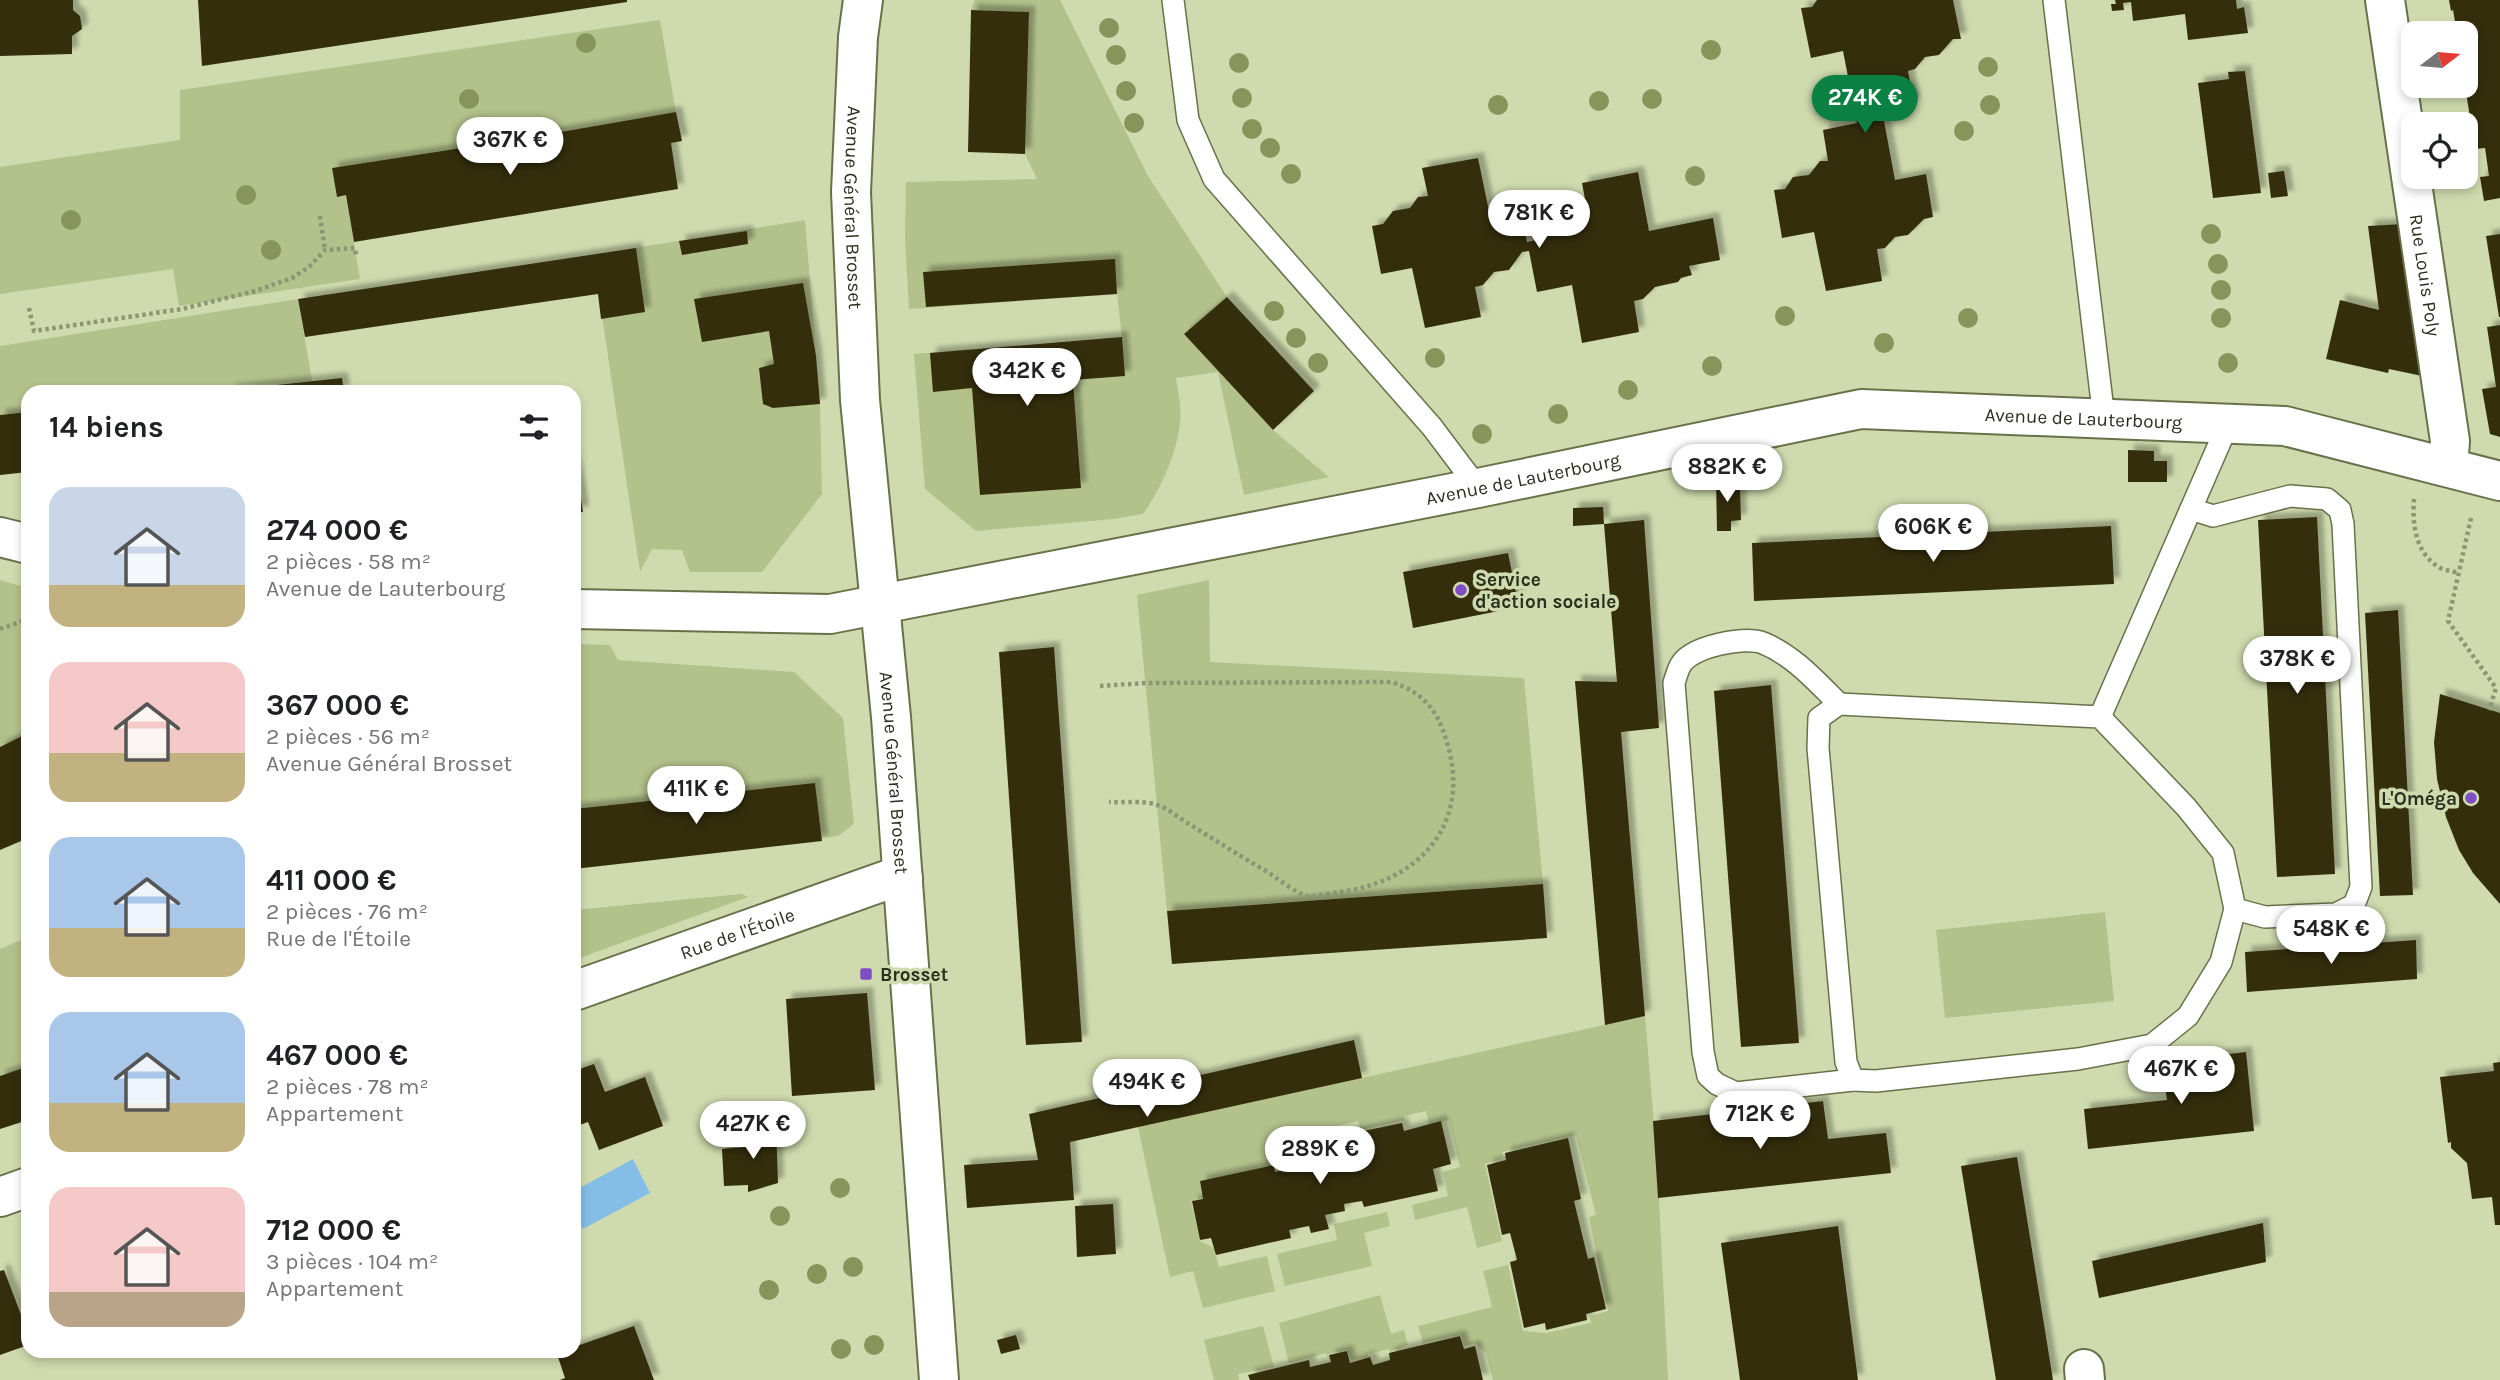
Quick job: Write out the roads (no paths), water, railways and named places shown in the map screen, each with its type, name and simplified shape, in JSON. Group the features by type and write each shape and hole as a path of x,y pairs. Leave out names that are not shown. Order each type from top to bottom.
{"street":[{"name":"Avenue Général Brosset","path":"863,0 858,37 851,192 860,400 903,878 939,1380"},
{"name":"Rue Louis Poly","path":"2385,0 2450,441 2448,467"},
{"name":"Avenue de Lauterbourg","path":"581,609 830,614 1478,488 1861,409 2285,426 2500,481"},
{"path":"0,537 21,542"},
{"name":"Rue de l'Étoile","path":"581,989 890,879 903,878"},
{"path":"0,1197 21,1190"}],"lane":[{"path":"1173,0 1188,120 1214,179 1432,428 1478,488"},
{"path":"2054,0 2104,419"},
{"path":"2101,717 2228,424"},
{"path":"2191,509 2213,516 2290,496 2327,499 2340,510 2343,524 2361,887 2354,905 2336,914 2264,916 2235,909"},
{"path":"1839,704 1792,660 1761,642 1715,644 1700,648 1681,663 1674,683 1703,1052 1708,1076 1717,1084 1736,1093 1853,1080 1875,1081 2078,1059 2152,1045 2188,1016 2221,962 2235,909 2223,853 2186,807 2101,717 1839,704 1819,718 1818,748 1846,1062 1853,1080"}],"water":[{"path":"633,1159 650,1193 583,1229 581,1187"}],"place":[{"name":"Service d'action sociale","path":"1461,590"},
{"name":"L'Oméga","path":"2471,798"},
{"name":"Brosset","path":"866,974"}]}
